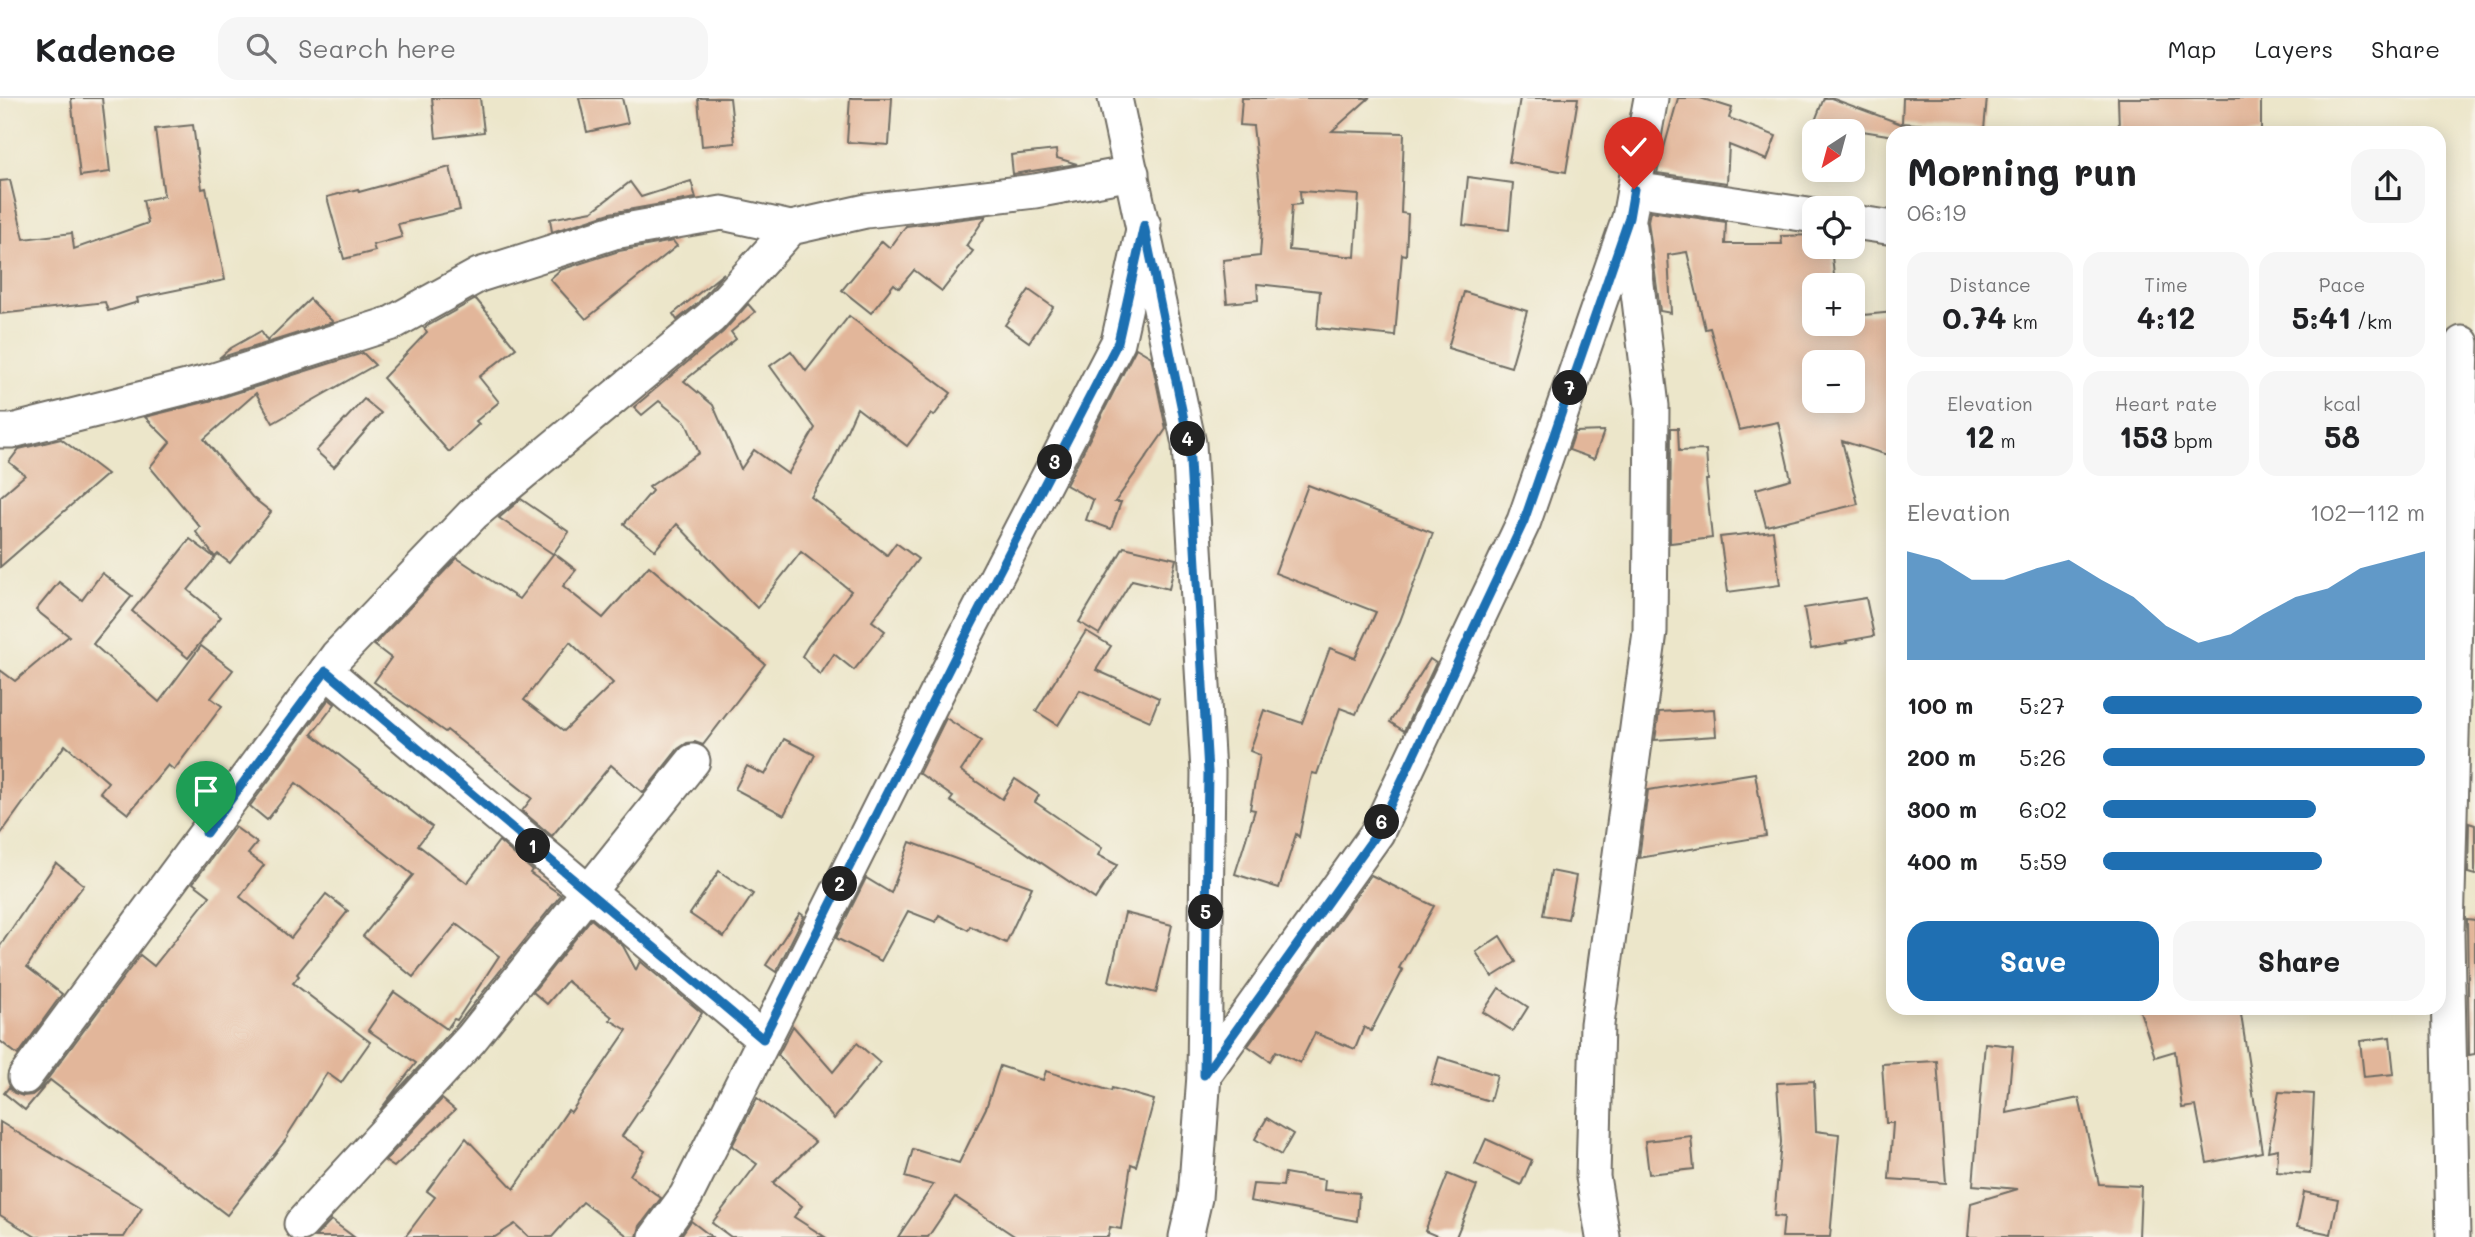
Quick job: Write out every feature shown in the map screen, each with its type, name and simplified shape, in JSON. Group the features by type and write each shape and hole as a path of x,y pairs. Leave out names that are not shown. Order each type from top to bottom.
{"street":[{"path":"1115,98 1189,444 1208,772 1204,1075 1195,1198 1186,1237"},
{"path":"1204,1075 1377,833 1524,521 1632,204 1651,98"},
{"path":"0,431 12,431 211,381 392,323 479,275 614,232 722,213 791,228 866,211 1035,191 1132,173"},
{"path":"1632,204 1802,215"},
{"path":"1602,1237 1593,1177 1597,1024 1650,632 1652,406 1632,204"},
{"path":"1865,224 1886,227"},
{"path":"656,1237 686,1196 952,661 1118,342 1144,225"},
{"path":"25,1077 337,656 472,514 710,317 791,228"},
{"path":"2460,1235 2462,343"},
{"path":"326,671 763,1039"},
{"path":"301,1224 471,1039 693,761"}],"building":[{"path":"71,98 102,98 110,172 80,176"},
{"path":"432,98 480,98 484,132 436,138"},
{"path":"579,98 622,98 628,123 587,132"},
{"path":"698,98 730,98 735,143 702,146"},
{"path":"850,98 892,98 889,145 847,142"},
{"path":"1242,98 1369,98 1332,131 1404,133 1401,213 1408,214 1406,255 1402,254 1395,336 1317,328 1320,291 1257,284 1258,300 1227,303 1223,260 1260,256 1263,214 1253,126 1240,125","holes":["1300,191 1359,195 1355,257 1289,250 1292,205 1301,204"]},
{"path":"1520,98 1578,98 1566,172 1509,162"},
{"path":"1678,98 1700,98 1732,108 1729,118 1776,136 1767,160 1729,145 1727,183 1657,173"},
{"path":"1824,98 1831,98 1904,125 1886,126 1886,135 1866,132 1866,119 1816,119"},
{"path":"1903,98 1987,98 1984,126 1902,123"},
{"path":"2118,98 2261,98 2261,126 2119,126"},
{"path":"193,125 202,189 206,188 225,280 137,298 138,302 108,311 105,302 0,314 0,181 10,180 24,239 72,233 74,249 148,223 143,200 164,196 155,129"},
{"path":"1056,150 1057,158 1077,164 1013,174 1011,155"},
{"path":"450,167 460,210 398,224 402,237 373,245 375,251 344,259 327,197 358,189 359,192"},
{"path":"1468,177 1513,183 1509,230 1463,225"},
{"path":"691,181 696,198 610,213 552,232 550,219 592,211 630,182 641,197"},
{"path":"1650,211 1726,222 1725,244 1782,244 1781,236 1802,235 1802,259 1832,259 1834,273 1802,273 1802,336 1865,336 1865,315 1886,313 1886,455 1842,441 1858,504 1766,526 1756,489 1791,479 1778,422 1739,430 1710,328 1705,329 1687,252 1668,255 1671,313 1660,311 1648,221"},
{"path":"986,216 966,246 973,251 942,291 914,270 899,288 894,284 871,313 842,290 882,241 890,248 906,226"},
{"path":"673,241 677,246 586,319 550,279 560,270 619,251"},
{"path":"724,273 698,303 677,320 673,314"},
{"path":"1029,290 1053,307 1029,342 1005,325"},
{"path":"1464,292 1527,311 1511,367 1448,348"},
{"path":"310,299 333,322 219,358 261,331 267,341"},
{"path":"476,299 516,348 479,377 499,402 476,421 479,424 449,452 383,378 427,332 424,328"},
{"path":"748,304 755,312 731,332 736,339 684,381 713,405 741,469 754,450 788,474 815,428 770,366 791,351 806,371 849,316 951,393 907,446 857,408 832,464 811,497 887,555 896,543 918,559 872,621 885,631 854,670 834,654 820,675 802,656 851,591 801,552 757,608 677,524 655,550 624,524 652,491 649,487 699,453 686,423 659,401 642,415 634,407 723,332"},
{"path":"1136,348 1151,357 1166,429 1115,502 1121,502 1111,529 1086,520 1093,500 1066,485"},
{"path":"363,353 375,365 273,423 256,393 204,439 252,497 271,512 230,563 218,554 215,557 196,532 200,527 150,467 170,442 145,417 217,399"},
{"path":"364,399 381,413 334,467 316,451"},
{"path":"1671,428 1678,428 1679,451 1706,450 1712,538 1670,543"},
{"path":"1604,431 1594,459 1569,450 1575,432"},
{"path":"61,439 107,474 0,567 0,497 25,475 9,462 19,449"},
{"path":"1308,485 1433,533 1400,621 1356,714 1340,708 1317,774 1312,773 1299,837 1296,834 1279,888 1235,874 1255,810 1250,809 1260,755 1250,751 1264,710 1302,723 1330,648 1355,658 1376,612 1275,573"},
{"path":"521,499 569,532 553,554 499,518"},
{"path":"1773,531 1780,585 1728,592 1720,537"},
{"path":"190,539 215,558 188,590 221,617 188,658 132,611"},
{"path":"1124,547 1176,559 1169,589 1132,580 1099,634 1079,622"},
{"path":"554,553 576,570 563,586 603,618 649,566 765,664 703,745 687,743 678,749 643,793 611,765 552,836 522,811 532,798 447,730 445,732 374,682 391,658 374,645 457,558 519,599","holes":["570,642 613,683 564,731 524,700"]},
{"path":"102,573 132,596 93,644 159,702 201,646 233,670 211,698 222,706 174,770 168,765 128,814 100,792 108,782 65,745 0,835 0,670 15,681 69,636 36,610 59,582 82,600"},
{"path":"1866,598 1874,636 1811,649 1804,608"},
{"path":"1086,631 1111,646 1096,670 1159,698 1150,721 1080,690 1058,725 1036,711"},
{"path":"1430,659 1436,663 1404,731 1390,722"},
{"path":"329,699 335,704 312,734 432,827 418,845 467,883 499,841 532,870 530,873 561,895 456,1026 380,1110 416,1063 368,1030 394,992 447,1029 454,1019 457,1020 499,956 456,924 413,977 363,936 413,875 296,783 267,820 250,806"},
{"path":"1714,709 1716,736 1655,740 1659,712"},
{"path":"946,718 981,741 961,771 1002,799 1015,779 1039,795 1035,802 1102,848 1098,855 1117,865 1095,899 950,801 953,797 919,773"},
{"path":"784,739 815,755 784,815 735,789 747,766 765,775"},
{"path":"1755,773 1766,836 1639,858 1648,790"},
{"path":"2469,823 2475,825 2475,875 2468,873"},
{"path":"235,827 257,843 248,854 264,865 240,897 291,938 326,894 348,911 297,974 299,976 293,983 370,1042 341,1083 327,1073 288,1137 227,1215 50,1080 25,1110 4,1093 9,1087 14,1093 23,1096 32,1095 40,1089 140,955 154,966 210,896 193,883"},
{"path":"910,842 1032,887 1006,943 970,926 968,930 939,915 936,922 908,911 881,961 836,938 866,878 891,893"},
{"path":"56,863 84,885 27,967 62,994 18,1055 0,1041 0,946"},
{"path":"719,871 753,894 724,937 690,914"},
{"path":"1551,871 1576,876 1568,919 1543,915"},
{"path":"1371,875 1434,906 1399,968 1403,970 1371,1031 1364,1027 1355,1049 1315,1033 1300,1063 1276,1051 1270,1061 1248,1046"},
{"path":"800,913 804,916 776,972 766,965"},
{"path":"1125,913 1172,925 1156,993 1109,981"},
{"path":"591,919 623,946 636,970 640,961 702,1013 622,1136 645,1151 630,1175 661,1198 640,1226 637,1237 629,1237 583,1202 552,1237 529,1237 515,1224 495,1237 405,1237 435,1197 427,1191 466,1138 514,1189 627,1030 610,1020 612,1017 567,981 547,1004 533,992"},
{"path":"2467,919 2475,920 2475,1054 2469,1055"},
{"path":"1500,936 1516,962 1492,977 1476,952"},
{"path":"1499,988 1528,1007 1513,1031 1483,1012"},
{"path":"2141,1015 2241,1015 2262,1152 2207,1163 2196,1106 2182,1108 2175,1051 2155,1057"},
{"path":"793,1026 833,1072 857,1043 880,1063 834,1119 778,1055"},
{"path":"2390,1037 2394,1074 2364,1077 2360,1041"},
{"path":"1985,1043 2013,1046 2007,1113 2079,1098 2099,1184 2141,1186 2139,1237 1968,1237 1971,1203 2018,1189 1973,1185"},
{"path":"1439,1057 1497,1075 1490,1101 1431,1084"},
{"path":"1937,1061 1946,1183 1889,1179 1893,1123 1886,1123 1882,1064"},
{"path":"1000,1066 1043,1080 1046,1071 1111,1091 1112,1088 1154,1100 1136,1166 1131,1164 1121,1229 1110,1227 1108,1237 1016,1237 955,1197 928,1237 898,1237 933,1185 905,1177 913,1149 959,1163 986,1108"},
{"path":"1814,1081 1816,1131 1839,1134 1830,1237 1782,1237 1784,1217 1774,1216 1781,1142 1777,1083"},
{"path":"2279,1092 2314,1094 2310,1174 2277,1172 2278,1149 2268,1151"},
{"path":"757,1098 815,1142 773,1183 802,1206 794,1217 825,1237 731,1237 712,1223 757,1164 732,1146"},
{"path":"442,1099 455,1110 394,1167 385,1161"},
{"path":"1267,1118 1293,1134 1281,1155 1255,1139"},
{"path":"0,1122 142,1208 124,1237 36,1237 0,1215"},
{"path":"1691,1136 1694,1169 1649,1174 1645,1141"},
{"path":"1486,1139 1532,1160 1521,1185 1475,1164"},
{"path":"1285,1173 1325,1180 1324,1190 1359,1193 1357,1221 1250,1201 1253,1184 1283,1186"},
{"path":"1448,1174 1477,1186 1456,1237 1439,1237 1425,1231"},
{"path":"2304,1192 2338,1199 2331,1234 2297,1227"},
{"path":"331,1220 354,1237 315,1237"},
{"path":"691,1221 712,1237 680,1237"}],"route":[{"path":"206,833 326,671 763,1039 959,649 1118,342 1144,225 1189,444 1208,772 1204,1075 1377,833 1524,521 1629,218 1634,189"}]}
